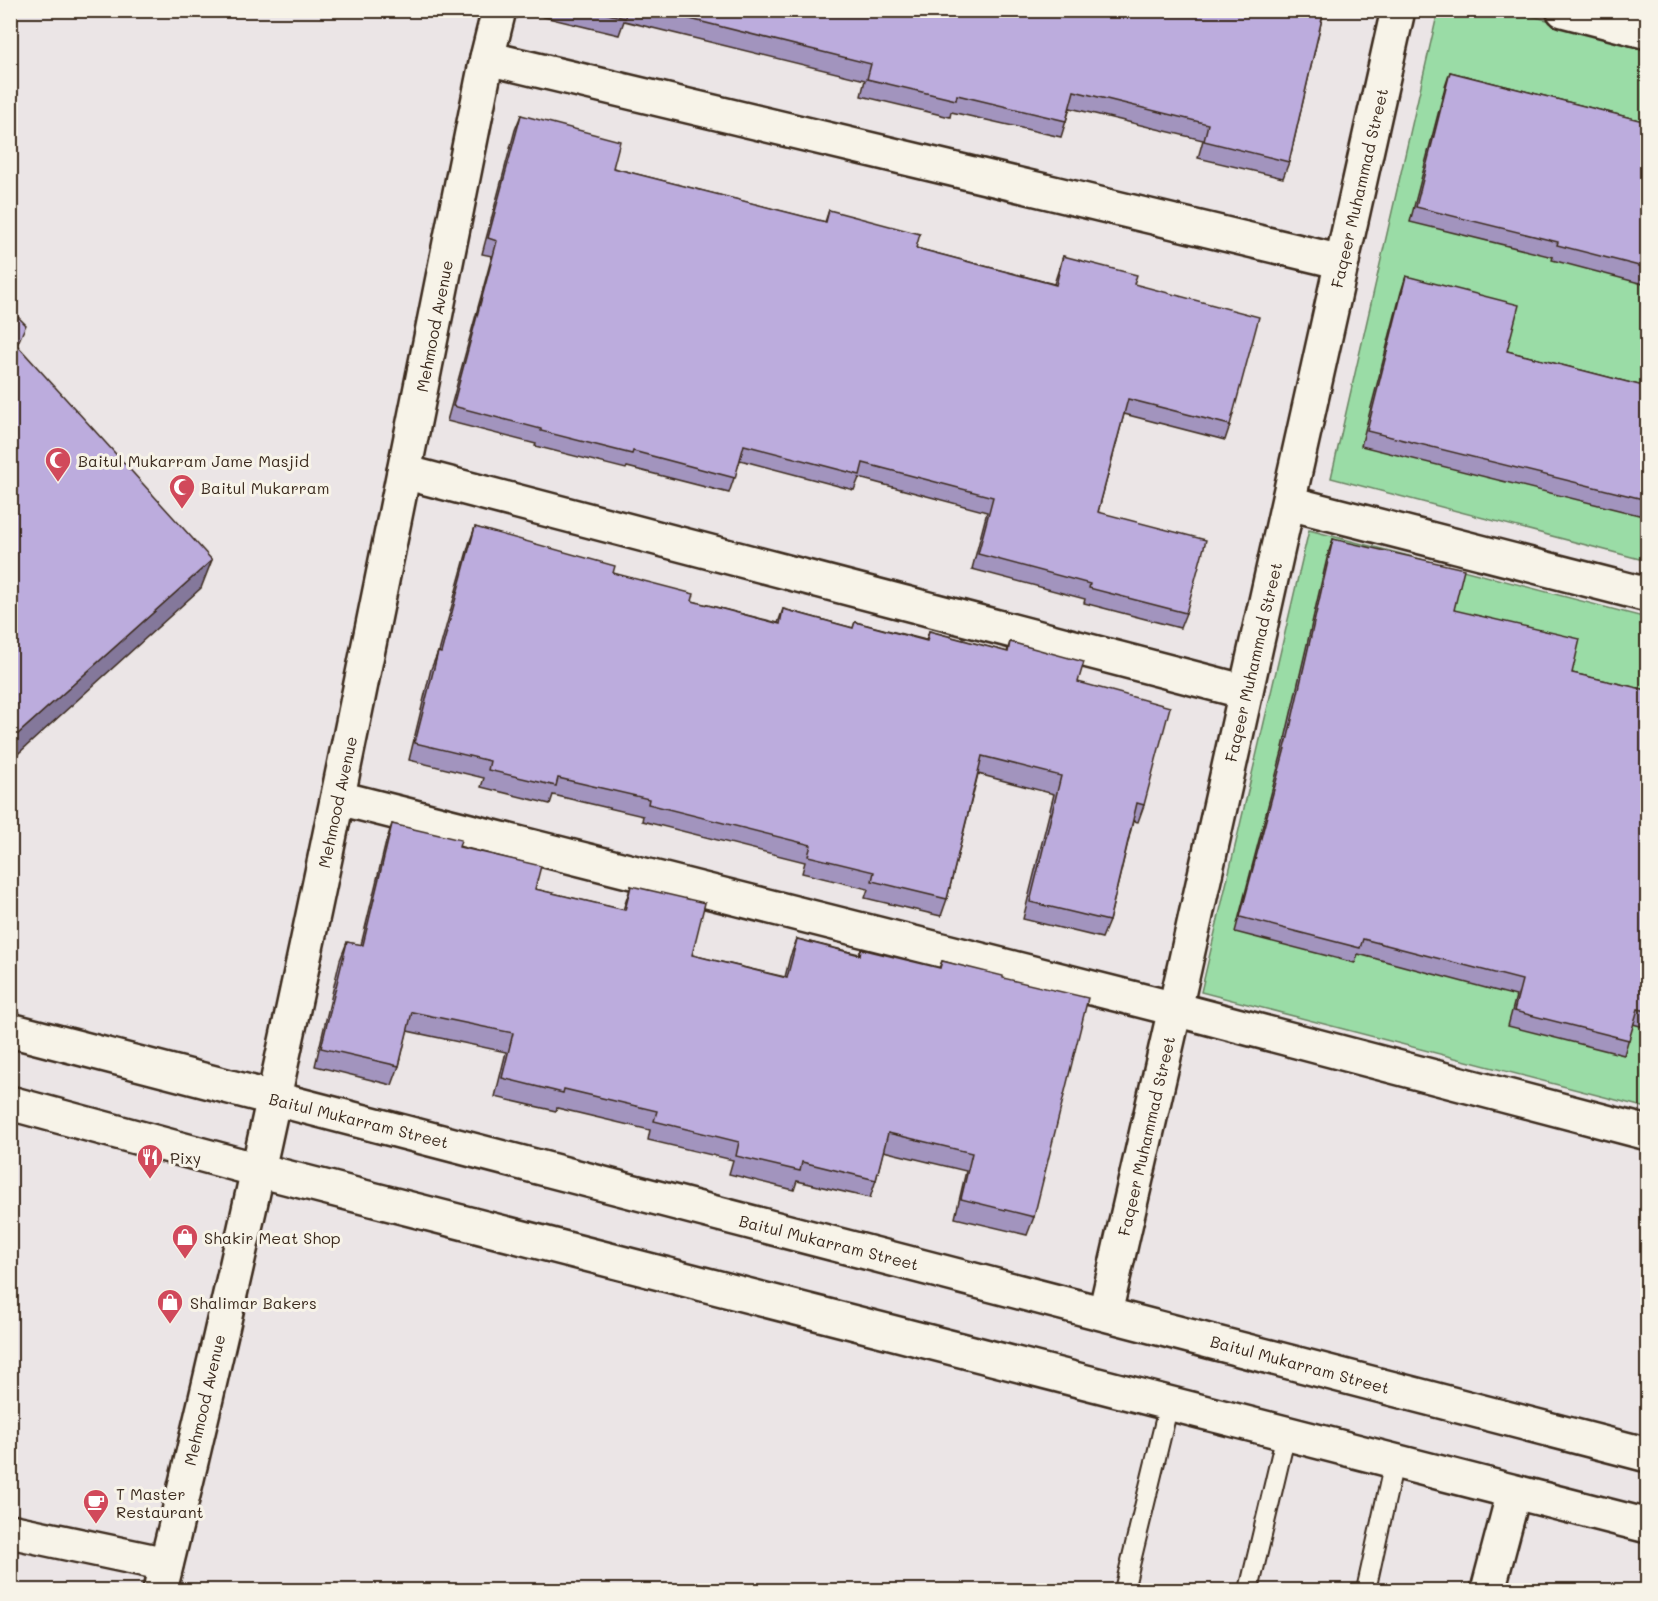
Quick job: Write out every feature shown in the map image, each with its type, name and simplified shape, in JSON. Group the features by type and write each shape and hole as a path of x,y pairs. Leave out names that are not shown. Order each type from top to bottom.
{"street":[{"name":"Mehmood Avenue","path":"163,1577 258,1170 339,798 487,58 499,10"},
{"name":"Faqeer Muhammad Street","path":"1104,1313 1175,1009 1398,10"},
{"path":"1563,10 1647,32"},
{"path":"487,58 1342,262"},
{"path":"404,472 1246,692"},
{"path":"1289,502 1647,595"},
{"path":"339,798 1175,1009 1647,1133"},
{"name":"Baitul Mukarram Street","path":"10,1030 1647,1455"},
{"path":"10,1103 258,1170 1647,1526"},
{"path":"1488,1590 1514,1492"},
{"path":"10,1531 163,1577"}],"lane":[{"path":"1124,1590 1169,1404"},
{"path":"1249,1590 1286,1434"},
{"path":"1366,1590 1394,1462"}],"green space":[{"path":"1438,11 1513,11 1647,47 1647,561 1331,478"},
{"path":"1309,530 1647,618 1647,1108 1201,992"}],"building":[{"path":"591,10 626,10 625,18"},
{"path":"654,10 1324,10 1289,162 1204,141 1208,124 1074,91 1066,121 957,95 956,100 867,79 871,64"},
{"path":"1450,72 1647,122 1647,268 1557,245 1558,242 1416,207"},
{"path":"521,115 620,141 613,168 826,222 829,210 920,234 916,248 1056,285 1063,256 1137,275 1134,284 1259,317 1230,425 1128,399 1098,512 1206,540 1186,613 1089,588 1090,584 978,554 993,497 863,463 860,475 744,445 735,478 633,451 632,454 541,431 541,429 453,406 497,241 488,238"},
{"path":"1406,276 1519,305 1507,351 1647,387 1647,500 1367,431"},
{"name":"Baitul Mukarram Jame Masjid","path":"10,309 26,325 17,345 212,560 10,741"},
{"path":"475,527 615,566 613,573 694,594 692,601 780,624 783,609 853,628 855,622 927,641 929,631 1008,652 1010,642 1084,662 1078,682 1170,707 1144,805 1137,803 1109,921 1030,902 1061,776 982,756 947,899 872,881 874,872 808,856 811,845 648,804 649,799 558,778 556,786 488,770 490,761 415,743 438,652 441,653"},
{"path":"1333,539 1464,569 1454,610 1580,639 1572,673 1647,690 1647,1011 1638,1009 1629,1040 1514,1011 1522,980 1363,939 1360,948 1240,917 1288,737"},
{"path":"392,824 461,840 459,847 541,866 535,889 625,910 631,886 705,903 692,955 787,978 797,939 860,955 861,949 940,968 942,961 1088,998 1034,1217 961,1199 972,1153 888,1133 876,1180 802,1162 800,1171 736,1156 739,1142 654,1121 657,1111 564,1089 563,1093 502,1078 513,1033 412,1012 399,1066 321,1048 347,942 363,945"}],"place":[{"name":"Baitul Mukarram Jame Masjid","path":"58,483"},
{"name":"Baitul Mukarram","path":"182,510"},
{"name":"Pixy","path":"150,1180"},
{"name":"Shakir Meat Shop","path":"185,1260"},
{"name":"Shalimar Bakers","path":"170,1325"},
{"name":"T Master Restaurant","path":"96,1525"}]}
